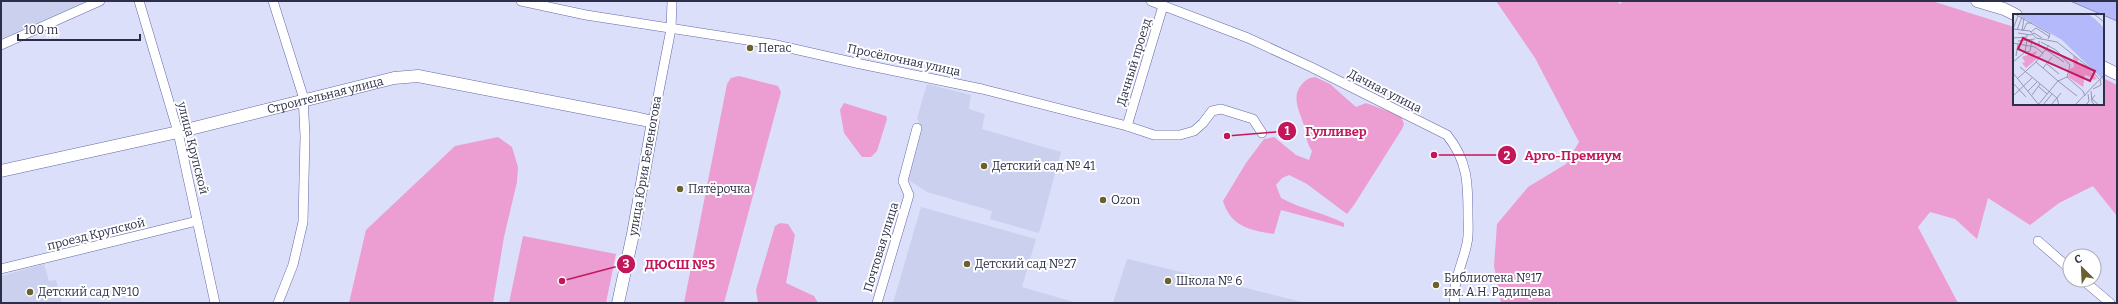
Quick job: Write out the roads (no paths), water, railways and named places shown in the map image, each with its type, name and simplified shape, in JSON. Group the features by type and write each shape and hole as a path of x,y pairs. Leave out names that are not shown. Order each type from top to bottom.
{"street":[{"path":"1,45 100,1"},
{"name":"улица Крупской","path":"139,1 178,132 215,303"},
{"path":"274,1 303,100 305,175 303,222 293,265 278,303"},
{"name":"Просёлочная улица","path":"521,1 586,15 772,44 856,63 982,88 1127,126 1154,135 1180,135 1194,131 1203,123 1212,111 1221,109 1253,119 1262,133"},
{"name":"улица Юрия Беленогова","path":"618,303 633,234 671,29 672,1"},
{"name":"Дачная улица","path":"1151,1 1262,44 1447,135 1457,147 1467,172 1468,242 1458,274 1455,303"},
{"path":"1976,1 2004,9 2014,14"},
{"name":"Дачный проезд","path":"1127,126 1163,6"},
{"path":"2104,68 2117,74"},
{"name":"Строительная улица","path":"1,171 178,132 394,78 418,76 653,122"},
{"name":"Почтовая улица","path":"877,303 909,195 903,181 917,128"},
{"name":"проезд Крупской","path":"1,269 197,221"},
{"path":"2038,241 2062,262"},
{"path":"2092,288 2110,303"}],"water":[{"path":"2070,1 2117,1 2117,21 2104,15 2104,14 2101,14"}],"place":[{"name":"Пегас","path":"750,48"},
{"name":"Гулливер","path":"1227,136"},
{"name":"Арго-Премиум","path":"1434,155"},
{"name":"Детский сад № 41","path":"984,166"},
{"name":"Пятёрочка","path":"680,189"},
{"name":"Ozon","path":"1103,200"},
{"name":"Детский сад №27","path":"967,264"},
{"name":"ДЮСШ №5","path":"562,281"},
{"name":"Школа № 6","path":"1168,281"},
{"name":"Библиотека №17 им. А.Н. Радищева","path":"1436,285"},
{"name":"Детский сад №10","path":"30,292"}]}
